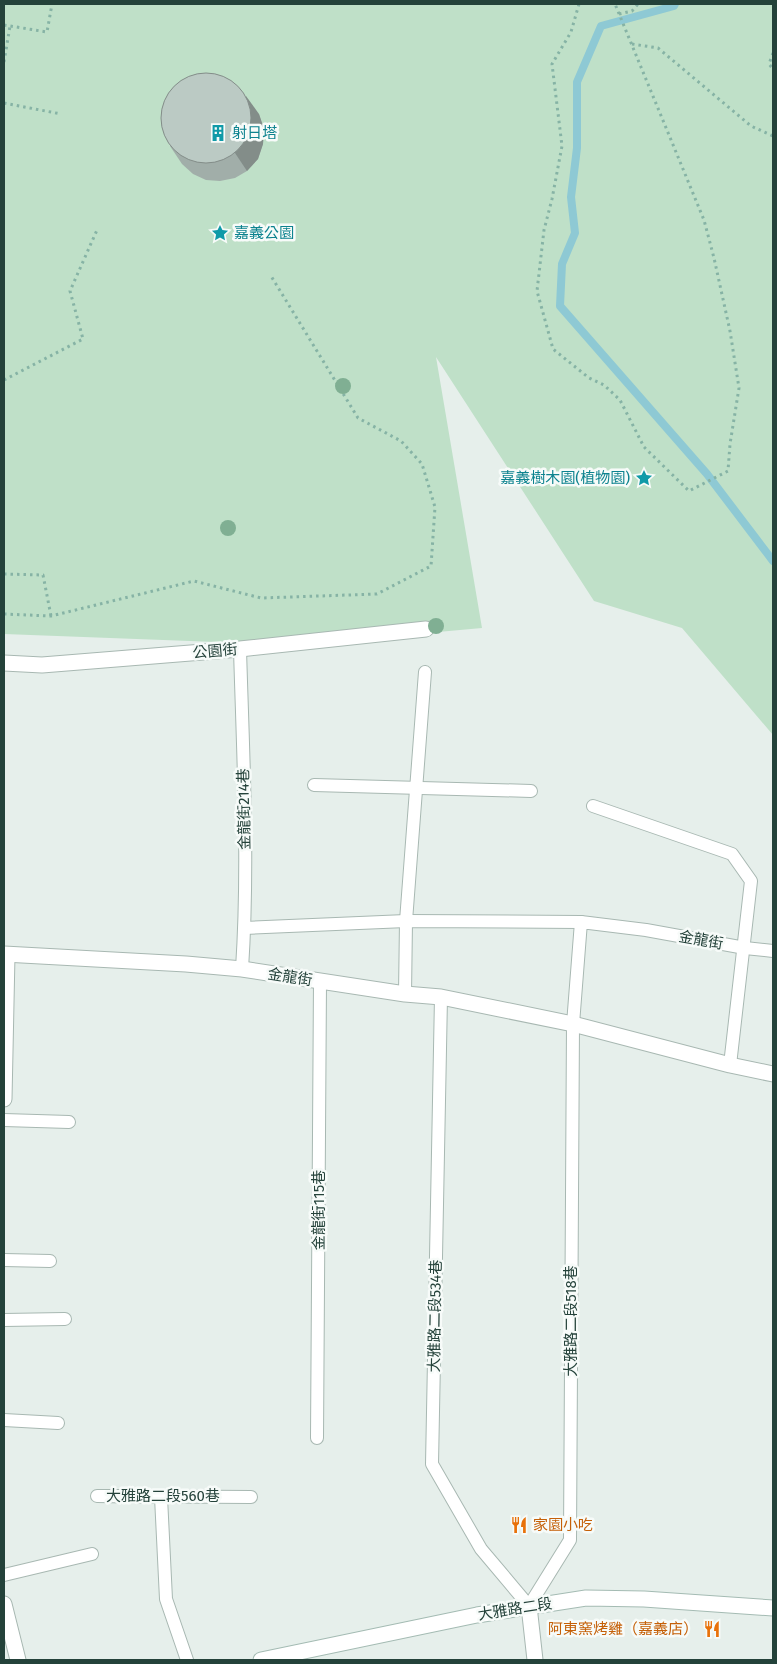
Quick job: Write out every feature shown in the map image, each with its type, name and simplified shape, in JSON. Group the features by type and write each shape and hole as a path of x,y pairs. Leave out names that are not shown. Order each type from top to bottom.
{"street":[{"name":"公園街","path":"4,663 42,665 240,649 426,629"},
{"name":"金龍街","path":"5,954 242,969 405,994 441,997 573,1024 730,1065 773,1074"},
{"path":"4,1099 5,954"},
{"name":"大雅路二段","path":"261,1660 476,1615 586,1598 644,1599 773,1608"},
{"path":"4,1604 18,1660"},
{"path":"529,1606 535,1660"}],"lane":[{"name":"金龍街214巷","path":"240,649 245,839 245,928 242,969"},
{"path":"405,994 406,921 425,672"},
{"path":"314,785 531,792"},
{"name":"金龍街","path":"593,806 732,854 751,881 730,1065"},
{"name":"金龍街","path":"245,928 406,921 581,922 646,930 744,948 773,951"},
{"path":"573,1024 581,922"},
{"name":"金龍街115巷","path":"317,1438 320,982"},
{"name":"大雅路二段534巷","path":"441,997 432,1464 482,1549 529,1606"},
{"name":"大雅路二段518巷","path":"529,1606 570,1540 573,1024"},
{"path":"4,1120 69,1122"},
{"path":"4,1260 50,1261"},
{"path":"4,1320 64,1320"},
{"path":"4,1420 58,1423"},
{"name":"大雅路二段560巷","path":"187,1660 166,1599 161,1497 97,1496 251,1497"},
{"path":"4,1575 92,1554"}],"path":[{"path":"4,25 47,32 52,4"},
{"path":"579,4 571,32 552,64 562,146 544,230 537,291 554,349 589,378 604,385 620,400 644,446 689,491 728,471 730,444 739,388 730,331 704,220 615,4"},
{"path":"619,14 632,11 638,4"},
{"path":"4,62 10,26"},
{"path":"632,44 658,48 751,126 773,136"},
{"path":"773,53 769,64 773,69"},
{"path":"4,103 61,114"},
{"path":"4,380 83,339 70,291 97,230"},
{"path":"4,614 51,616 194,581 261,598 377,594 431,566 435,507 422,464 402,441 358,418 270,276"},
{"path":"4,574 44,575 51,616"}],"green space":[{"path":"4,4 773,4 773,735 682,628 594,601 436,357 482,628 295,645 4,634"}],"building":[{"name":"射日塔","path":"197,73 215,73 231,80 244,93 251,109 251,127 244,143 231,156 215,163 197,163 181,156 168,143 161,127 161,109 168,93 181,80"}],"waterway":[{"path":"675,4 674,6 601,26 577,82 577,148 571,197 575,233 562,264 560,306 707,474 773,561"}],"place":[{"name":"射日塔","path":"218,133"},
{"name":"嘉義公園","path":"220,233"},
{"name":"嘉義樹木園(植物園)","path":"644,478"},
{"name":"家園小吃","path":"519,1525"},
{"name":"阿東窯烤雞（嘉義店）","path":"712,1629"}]}
